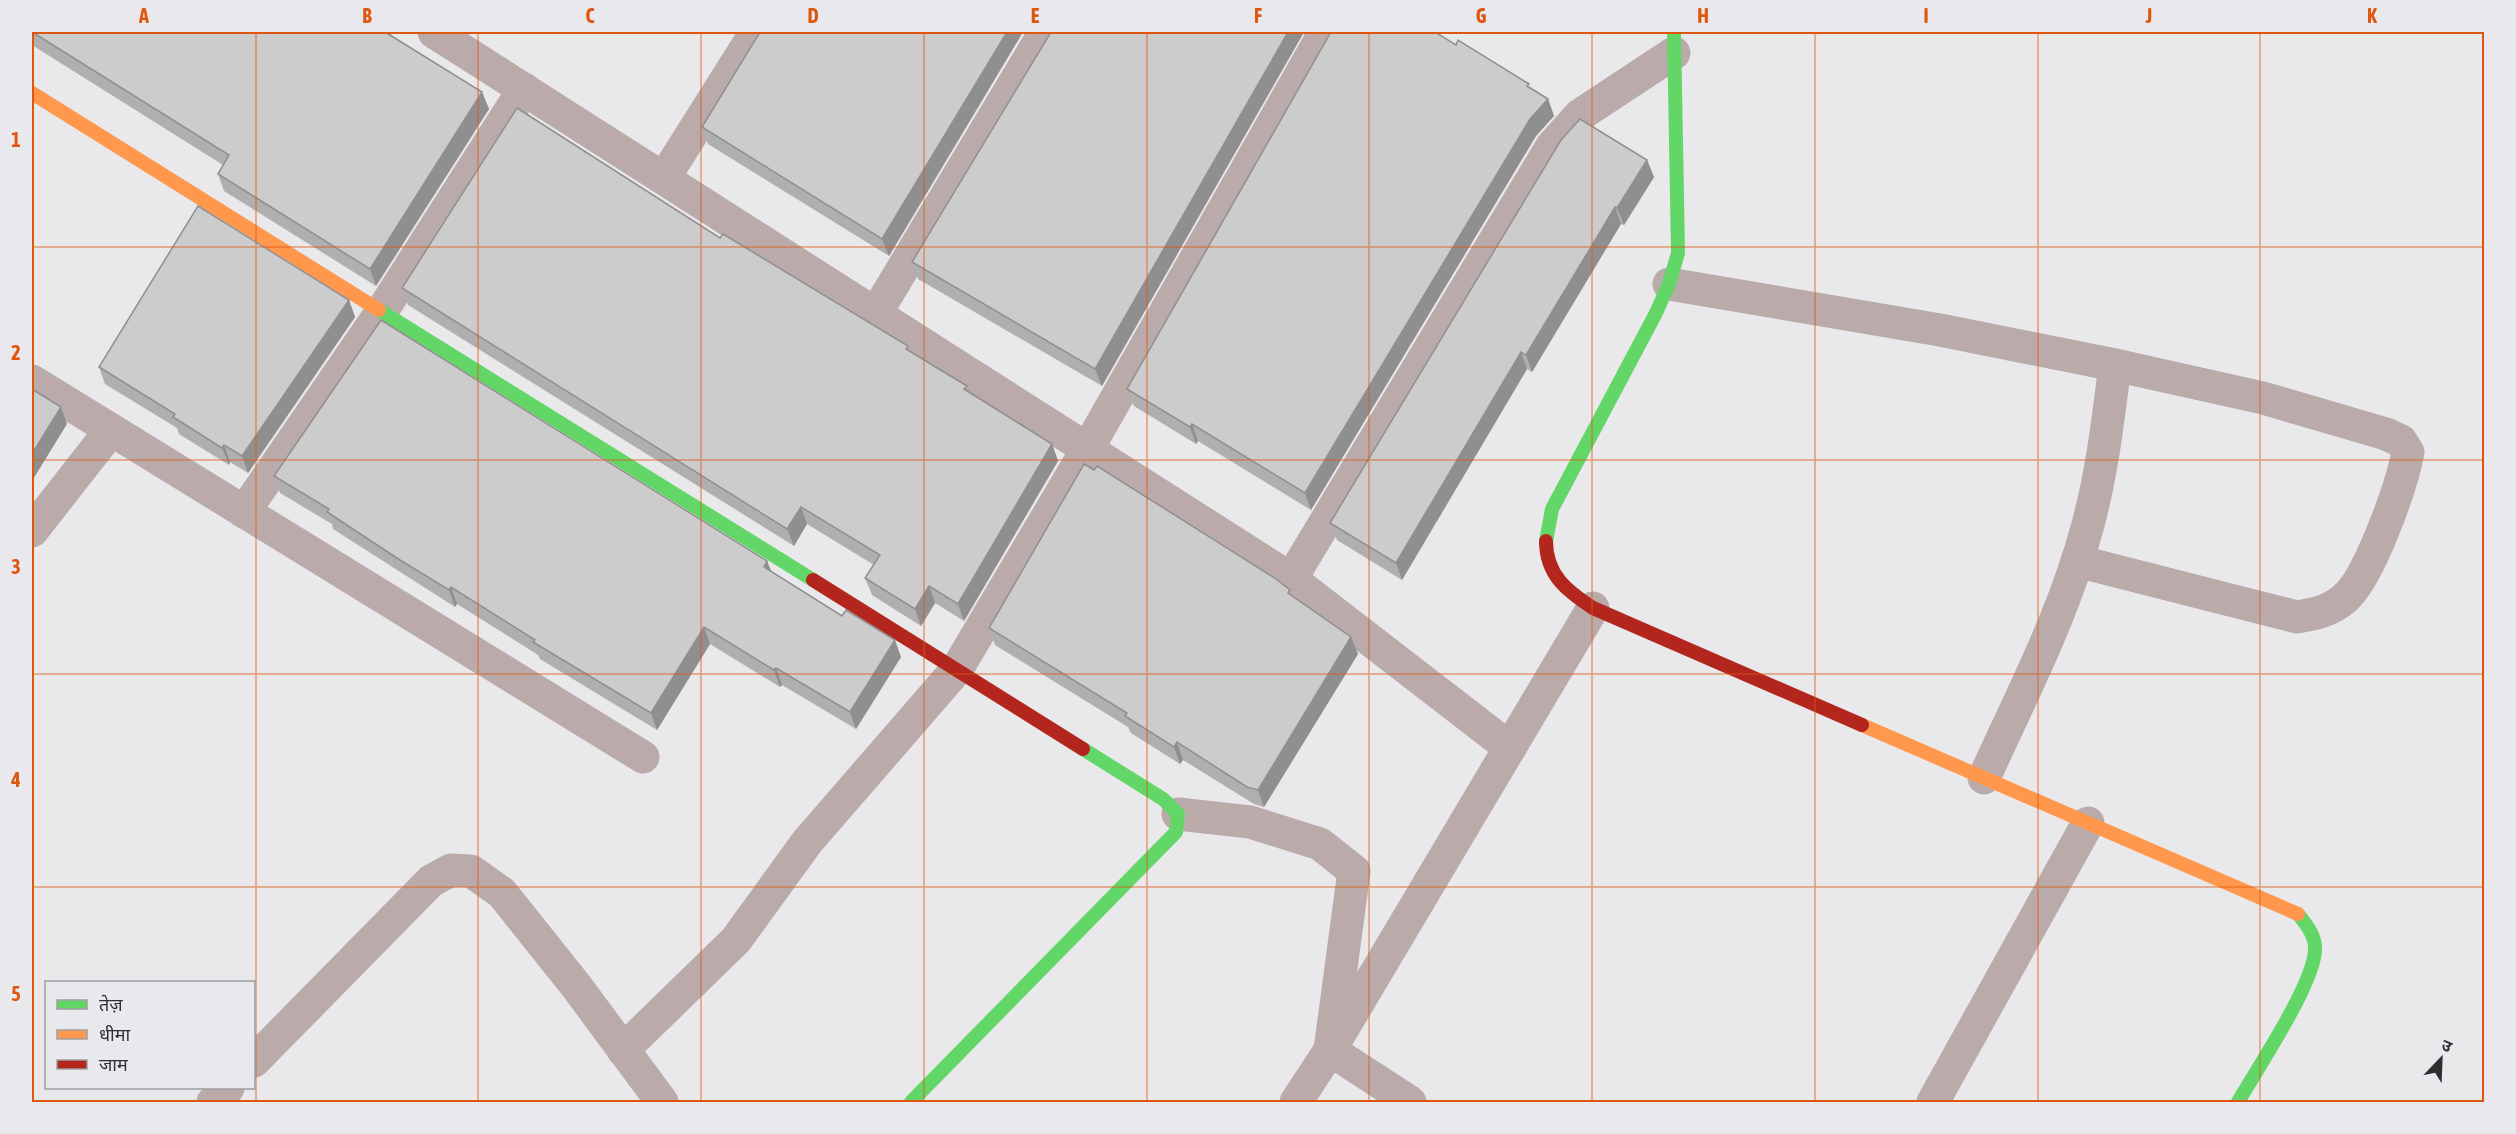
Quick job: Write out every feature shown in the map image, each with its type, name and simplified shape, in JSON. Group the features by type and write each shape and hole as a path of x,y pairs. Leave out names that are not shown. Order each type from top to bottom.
{"street":[{"path":"434,32 1088,447 1291,579 1510,748"},
{"path":"664,178 756,32"},
{"path":"876,313 1045,32"},
{"path":"623,1050 736,940 807,842 957,669 1088,447 1325,32"},
{"path":"1291,579 1551,146 1580,114 1674,42"},
{"path":"1674,42 1678,253 1669,284 1552,509 1544,539 1548,567 1569,592 1593,608 2298,914 2314,933 2316,955 2309,978 2238,1102"},
{"path":"244,512 382,311 524,89"},
{"path":"32,93 957,669 1163,799 1178,814 1250,822 1320,844 1354,871 1330,1050"},
{"path":"1669,284 1940,330 2115,365 2263,398 2386,434 2401,441 2408,452 2374,548 2358,583 2344,599 2323,613 2297,616 2077,561"},
{"path":"1984,778 2058,614 2077,561 2100,473 2115,365"},
{"path":"32,381 644,757"},
{"path":"32,531 111,430"},
{"path":"1296,1102 1330,1050 1593,608"},
{"path":"912,1102 1160,850 1176,832 1178,814"},
{"path":"1933,1102 2088,823"},
{"path":"255,1060 431,881 451,870 471,872 502,893 577,987 662,1102"},
{"path":"1330,1050 1410,1102"},
{"path":"213,1102 227,1089"}],"building":[{"path":"32,32 385,32 482,92 370,269 218,174 229,155"},
{"path":"760,32 1007,32 882,239 702,127"},
{"path":"1051,32 1288,32 1095,369 912,262"},
{"path":"1331,32 1435,32 1456,45 1458,40 1529,84 1527,86 1548,99 1530,119 1305,493 1192,424 1190,427 1127,389"},
{"path":"517,108 720,238 723,234 908,346 906,349 967,386 964,389 1052,444 958,604 929,586 915,609 865,578 880,555 801,507 787,529 402,288"},
{"path":"1580,119 1647,160 1617,208 1615,207 1526,355 1521,352 1396,563 1330,523 1561,140"},
{"path":"198,206 349,300 242,456 224,445 222,448 173,417 175,414 99,367"},
{"path":"381,320 767,561 764,567 842,616 846,610 895,640 850,712 776,668 774,670 704,627 651,713 533,642 535,640 451,587 449,590 400,560 327,512 329,509 274,476"},
{"path":"32,389 61,407 32,454"},
{"path":"1084,464 1094,470 1097,466 1276,579 1290,590 1288,593 1351,637 1258,790 1247,787 1177,742 1174,747 1125,716 1127,713 989,628"}],"traffic: fast":[{"path":"1546,541 1552,509 1656,313 1669,284 1678,253 1674,32"},
{"path":"379,310 813,580"},
{"path":"911,1102 1176,832 1178,814 1163,799 1083,749"},
{"path":"2238,1102 2295,1004 2312,965 2314,940 2310,930 2298,914"}],"traffic: slow":[{"path":"32,93 379,310"},
{"path":"1862,725 2298,914"}],"traffic: jam":[{"path":"1546,541 1547,553 1554,573 1567,588 1593,608 1862,725"},
{"path":"813,580 1083,749"}]}
